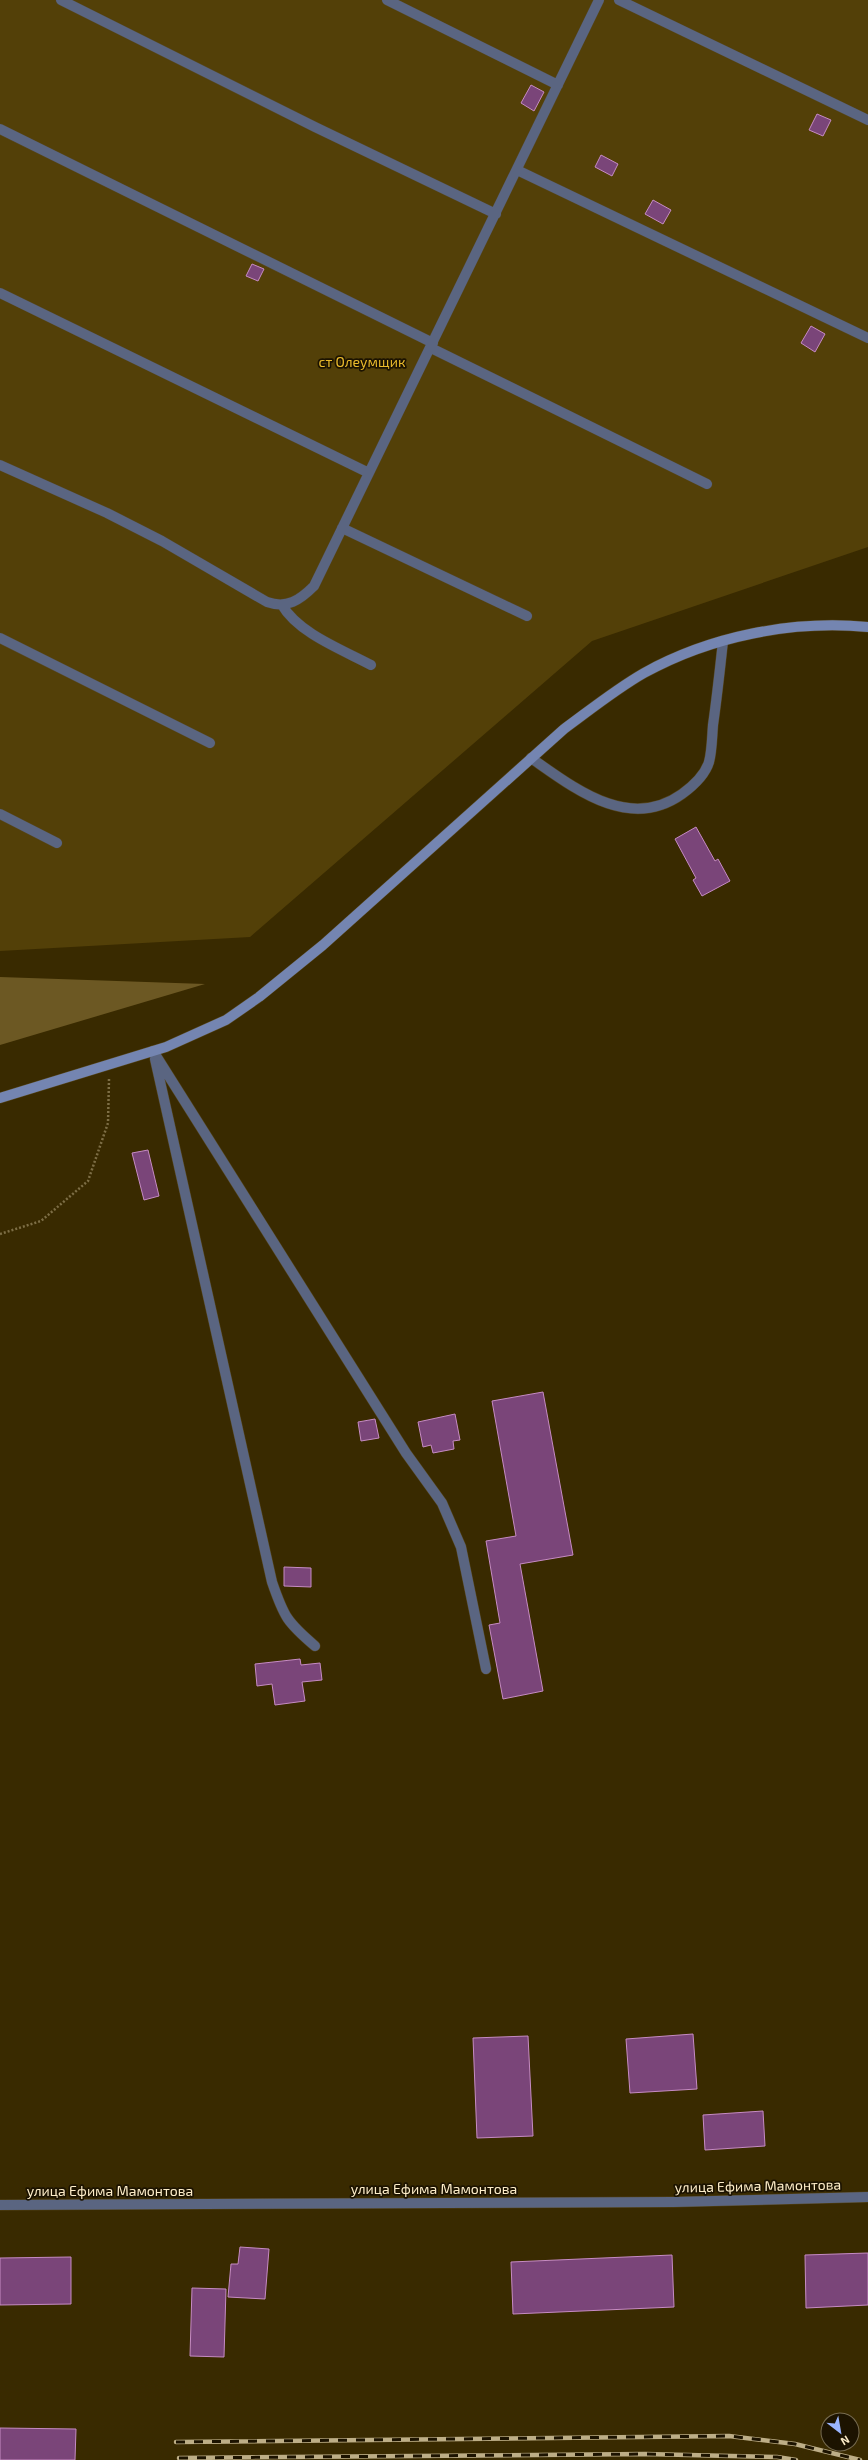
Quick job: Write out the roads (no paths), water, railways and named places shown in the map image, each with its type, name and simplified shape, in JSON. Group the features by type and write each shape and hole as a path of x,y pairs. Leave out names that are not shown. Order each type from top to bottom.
{"street":[{"path":"61,0 315,127 496,214"},
{"path":"387,0 558,85"},
{"path":"0,465 107,513 162,541 267,602 282,605 303,597 314,586 599,0"},
{"path":"619,0 868,120"},
{"path":"0,129 707,484"},
{"path":"517,170 868,338"},
{"path":"0,293 369,473"},
{"path":"342,528 527,616"},
{"path":"282,605 287,614 301,626 371,665"},
{"path":"0,1098 153,1051 196,1035 226,1020 282,980 531,758 607,697 644,674 701,646 723,640 775,630 815,626 868,627"},
{"path":"0,638 210,743"},
{"path":"531,758 582,792 610,805 635,808 663,804 676,799 698,781 709,761 723,640"},
{"path":"0,814 57,843"},
{"path":"153,1051 272,1582 282,1613 294,1628 315,1646"},
{"path":"153,1051 406,1453 442,1504 461,1547 486,1669"},
{"name":"улица Ефима Мамонтова","path":"0,2205 674,2202 868,2197"}],"railway":[{"path":"176,2442 729,2436 795,2444 860,2460"},
{"path":"179,2458 645,2454 777,2457 796,2460"}],"park label":[{"name":"ст Олеумщик","path":"362,362"}]}
